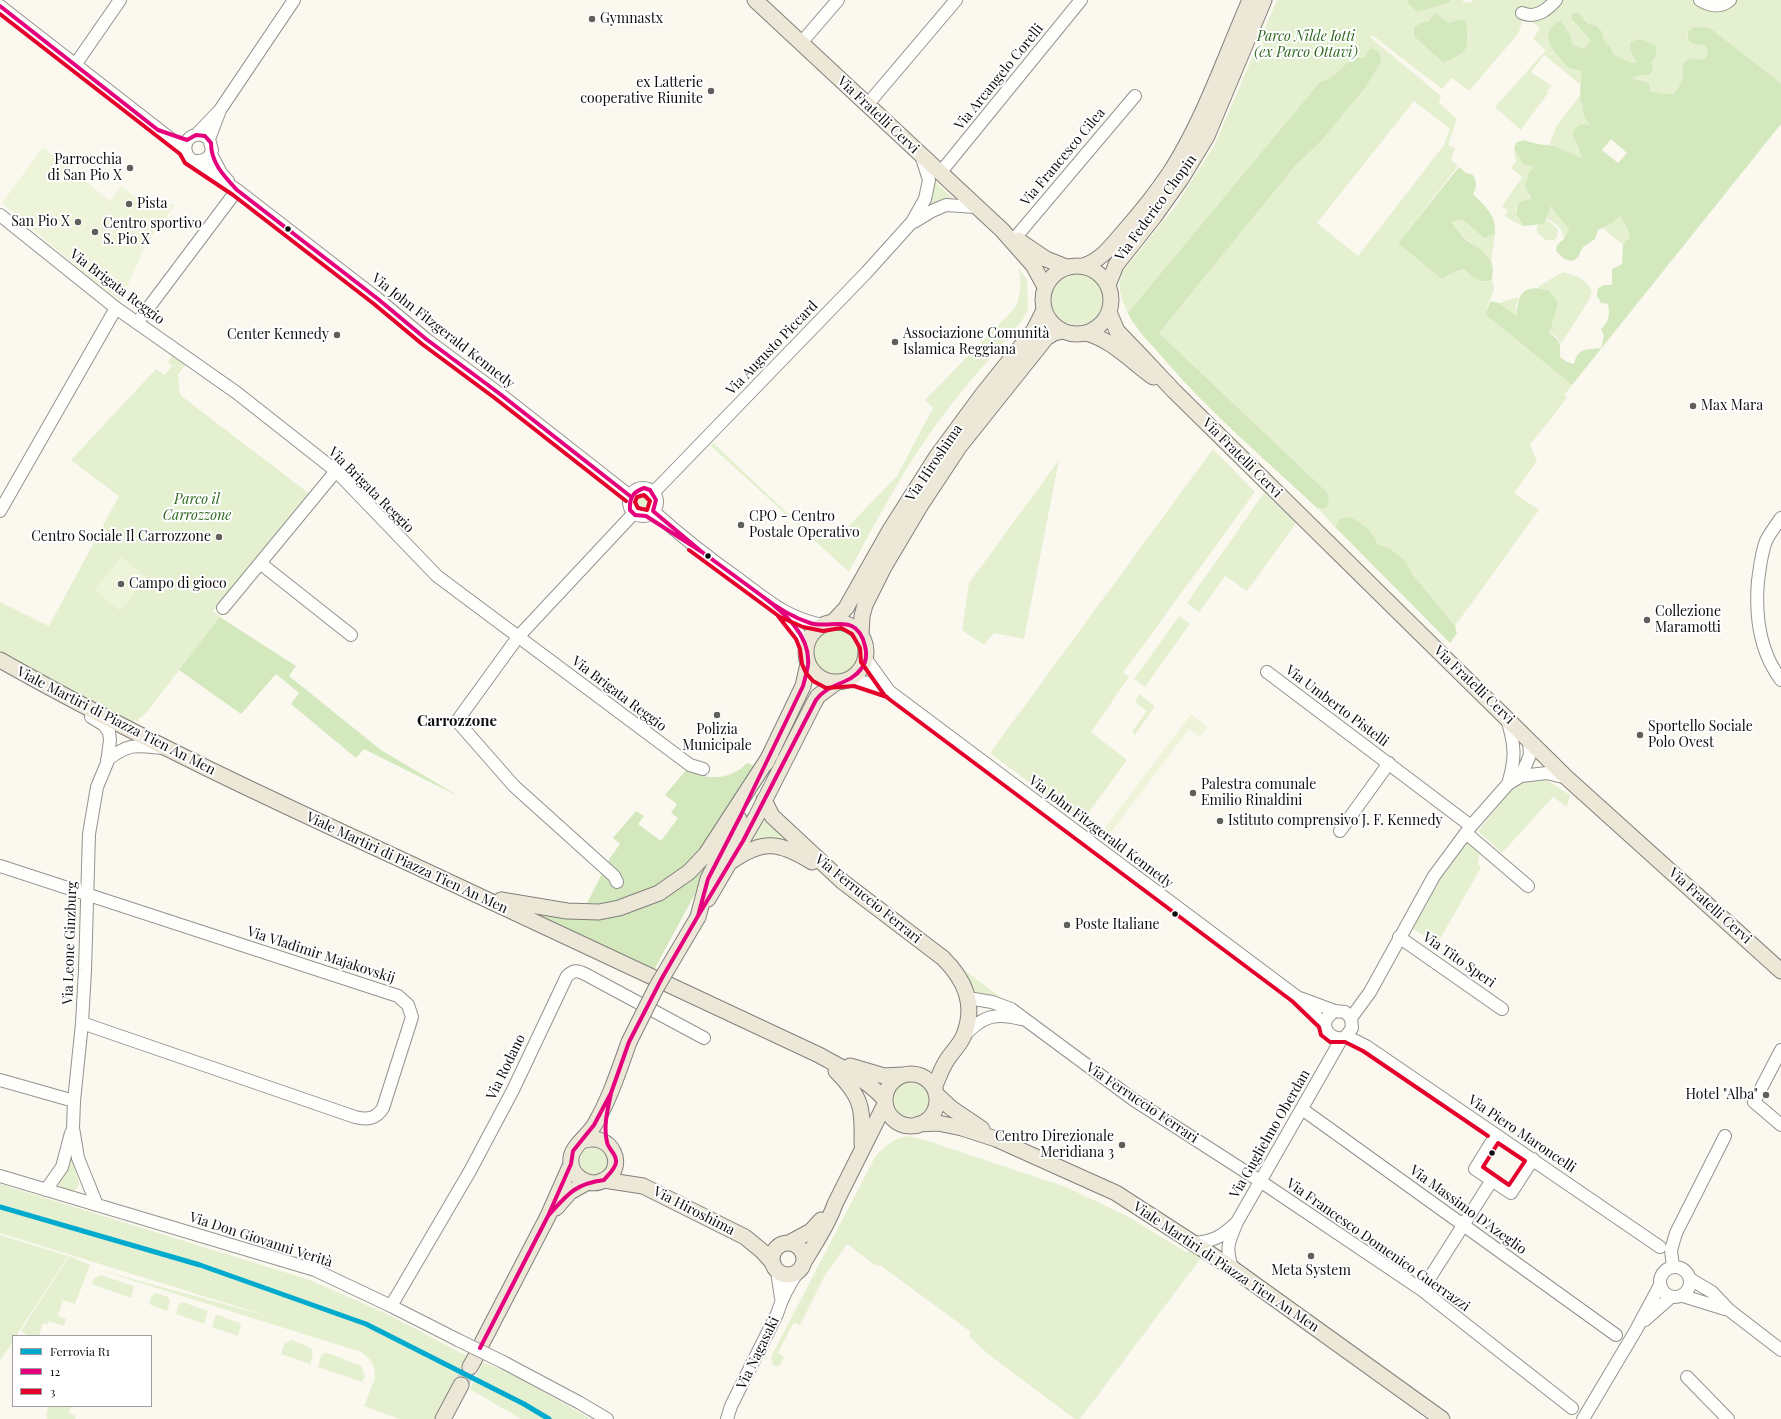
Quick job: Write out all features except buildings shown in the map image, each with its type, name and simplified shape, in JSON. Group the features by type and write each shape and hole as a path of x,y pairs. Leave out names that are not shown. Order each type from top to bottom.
{"main road":[{"name":"Via Fratelli Cervi","path":"755,0 975,207 1008,234 1046,260 1066,267 1074,265 1083,266"},
{"name":"Via Federico Chopin","path":"1083,266 1093,263 1103,256 1145,207 1171,171 1194,130 1250,0"},
{"name":"Via Federico Chopin","path":"1108,285 1116,265 1154,217 1181,179 1206,136 1264,0"},
{"name":"Via Fratelli Cervi","path":"1008,234 1033,264 1045,287"},
{"path":"1083,266 1100,276 1108,285"},
{"path":"1063,331 1049,320 1044,310 1043,299 1045,287 1050,278 1066,267"},
{"name":"Via Fratelli Cervi","path":"1108,285 1111,303 1109,312 1117,331 1174,391 1567,778 1584,791 1781,971"},
{"name":"Via Hiroshima","path":"698,917 708,879 803,686 808,664 806,647 809,638 815,631 828,624 846,608 890,530 937,456 982,395 1034,330 1044,310"},
{"path":"1086,333 1096,328 1104,321 1109,312"},
{"name":"Via Fratelli Cervi","path":"1063,331 1074,334 1086,333 1098,336 1110,343 1135,364 1174,391"},
{"name":"Via Hiroshima","path":"482,1343 548,1216 571,1164 573,1151 594,1125 611,1093 629,1042 656,988 730,863 818,696 860,671 866,659 866,647 861,636 862,616 866,604 889,558 926,497 959,447 1046,338 1063,331"},
{"path":"828,624 849,625 861,636"},
{"name":"Viale Martiri di Piazza Tien An Men","path":"0,660 47,687 166,748 281,804 819,1055 869,1084 885,1102 889,1114 902,1124 910,1126 938,1123 962,1128 996,1139 1116,1193 1232,1268 1442,1419"},
{"path":"808,664 813,672 828,682 843,681"},
{"path":"479,896 534,907 591,912 619,908 660,893 680,879 702,859 770,754"},
{"name":"Via Ferruccio Ferrari","path":"764,800 772,816 843,882 943,958 958,976 968,998 968,1016 964,1036"},
{"name":"Via Hiroshima","path":"730,863 755,847 778,845 806,858 843,882"},
{"path":"919,1124 931,1116 937,1102 935,1091 948,1059 964,1036"},
{"path":"819,1055 848,1083 860,1104 863,1124 861,1154"},
{"name":"Viale Martiri di Piazza Tien An Men","path":"819,1055 884,1076 918,1074 928,1080 935,1091 951,1108 996,1139"},
{"path":"918,1074 948,1059"},
{"path":"885,1102 888,1087 892,1081 902,1075"},
{"name":"Via Hiroshima","path":"604,1180 613,1169 616,1162 605,1127 611,1093"},
{"name":"Via Nagasaki","path":"801,1267 816,1239 830,1219 835,1204 861,1154 885,1102"},
{"name":"Via Nagasaki","path":"861,1154 882,1130 892,1125 902,1124"},
{"path":"582,1141 595,1138 611,1149"},
{"name":"Via Hiroshima","path":"611,1149 622,1166 643,1186 745,1237 762,1252 775,1267"},
{"path":"571,1164 576,1176 588,1182"},
{"name":"Via Hiroshima","path":"548,1216 570,1192 588,1182 604,1180 643,1186"},
{"name":"Via Nagasaki","path":"785,1244 811,1231 835,1204"},
{"name":"Via Hiroshima","path":"745,1237 785,1244"},
{"path":"785,1244 799,1247 802,1251 801,1267 787,1275 775,1267 774,1253 785,1244"},
{"path":"443,1419 461,1385"}],"street":[{"path":"75,65 120,0"},
{"path":"190,141 220,110 294,0"},
{"path":"801,43 838,0"},
{"path":"867,105 956,0"},
{"name":"Via Arcangelo Corelli","path":"940,173 1081,0"},
{"path":"1522,13 1535,16 1543,12 1556,0"},
{"path":"1700,0 1715,5 1724,4 1730,0"},
{"name":"Via John Fitzgerald Kennedy","path":"0,6 158,130 190,141 206,136 212,146 211,154 221,173 237,190"},
{"name":"Via Francesco Cilea","path":"1008,234 1135,96"},
{"path":"209,139 220,110"},
{"name":"Via John Fitzgerald Kennedy","path":"190,141 189,158 237,190 378,299 426,339 630,496"},
{"path":"197,162 205,160 211,154"},
{"name":"Via Augusto Piccard","path":"653,493 866,273 912,222 925,199 930,180 921,155"},
{"path":"137,323 237,190"},
{"name":"Via Augusto Piccard","path":"912,222 946,205 975,207"},
{"name":"Via Brigata Reggio","path":"0,215 116,308 237,393 336,471 437,576 690,765 703,769"},
{"path":"0,511 5,490 116,308"},
{"path":"224,608 336,471"},
{"path":"617,882 614,876 514,786 457,721 518,637 644,514 656,500 653,493 645,488 636,490 630,496 630,507 644,514 693,545 783,612 804,621 828,624"},
{"path":"1781,518 1769,535 1762,553 1757,614 1762,644 1772,666 1781,680"},
{"path":"260,563 351,635"},
{"path":"783,612 797,630 806,647"},
{"name":"Via John Fitzgerald Kennedy","path":"866,659 889,691"},
{"name":"Via Umberto Pistelli","path":"1267,672 1389,763 1468,830 1528,886"},
{"name":"Via John Fitzgerald Kennedy","path":"843,681 868,683 889,691 1296,996 1345,1024"},
{"name":"Via Leone Ginzburg","path":"47,687 73,708 104,725 109,732 110,740 107,760 97,787 89,834 82,1023 74,1101 73,1128 78,1158 97,1205"},
{"name":"Via Guglielmo Oberdan","path":"1507,718 1514,740 1515,756 1508,784"},
{"path":"1521,776 1530,755 1529,740"},
{"path":"107,760 127,747 136,746 166,748"},
{"name":"Via Umberto Pistelli","path":"1340,831 1389,763"},
{"name":"Via Guglielmo Oberdan","path":"1232,1268 1228,1255 1228,1245 1237,1222 1330,1061 1345,1024 1370,992 1434,876 1468,830 1508,784 1521,776 1546,773 1567,778"},
{"path":"0,866 87,895"},
{"name":"Via Vladimir Majakovskij","path":"82,1023 365,1119 374,1117 383,1108 412,1018 408,1005 398,996 87,895"},
{"name":"Via Tito Speri","path":"1399,937 1502,1009"},
{"name":"Via Rodano","path":"391,1306 470,1171 513,1090 563,982 572,971 578,971 585,974 704,1038"},
{"name":"Via John Fitzgerald Kennedy","path":"1296,996 1325,1028"},
{"name":"Via Ferruccio Ferrari","path":"968,998 992,1002 1011,1009 1134,1100 1260,1181"},
{"name":"Via Ferruccio Ferrari","path":"964,1036 973,1026 984,1019 998,1015 1012,1016 1026,1021"},
{"name":"Via Guglielmo Oberdan","path":"1325,1028 1328,1015 1345,1024"},
{"path":"1325,1028 1333,1037 1345,1024"},
{"name":"Via Piero Maroncelli","path":"1345,1024 1366,1046 1665,1248"},
{"path":"1325,1028 1330,1061"},
{"path":"1781,1050 1754,1102 1781,1125"},
{"path":"0,1080 74,1101"},
{"name":"Via Massimo D'Azeglio","path":"1302,1109 1616,1335"},
{"name":"Via Leone Ginzburg","path":"46,1190 62,1167 73,1128"},
{"path":"1496,1135 1475,1169 1511,1192 1533,1159"},
{"path":"1673,1267 1665,1248 1676,1233 1725,1136"},
{"name":"Via Don Giovanni Verità","path":"0,1176 315,1270 503,1362 607,1419"},
{"path":"1422,1290 1492,1180"},
{"name":"Via Francesco Domenico Guerrazzi","path":"1260,1181 1422,1290 1572,1408"},
{"name":"Via Guglielmo Oberdan","path":"1194,1243 1210,1241 1222,1235 1237,1222"},
{"name":"Via Nagasaki","path":"775,1267 781,1298"},
{"name":"Via Nagasaki","path":"727,1419 731,1406 778,1314 781,1298 801,1267"},
{"path":"1583,1419 1636,1330 1660,1285 1662,1274 1668,1268 1673,1267 1682,1269 1690,1279 1712,1292 1729,1310 1781,1350"},
{"path":"1636,1330 1651,1314 1689,1289 1690,1279"},
{"path":"1660,1285 1663,1293 1729,1310"},
{"path":"1688,1377 1728,1419"},
{"name":"Via Nagasaki","path":"717,1419 731,1406"}],"green space":[{"name":"Parco Nilde Iotti (ex Parco Ottavi)","path":"1277,0 1408,0 1407,3 1417,12 1448,3 1451,0 1464,0 1462,3 1473,2 1472,0 1781,0 1781,83 1710,28 1688,31 1687,36 1690,42 1706,45 1708,55 1703,60 1682,65 1682,81 1673,94 1663,94 1651,91 1649,83 1632,78 1641,75 1651,62 1649,41 1637,39 1630,42 1630,50 1637,63 1629,62 1613,54 1604,40 1599,28 1589,24 1586,19 1573,14 1572,21 1591,41 1584,49 1573,45 1570,35 1561,20 1582,71 1580,84 1544,55 1531,72 1552,86 1547,91 1548,93 1521,130 1495,107 1546,50 1533,39 1540,28 1517,10 1522,23 1518,34 1469,91 1452,78 1442,89 1372,35 1370,37 1441,96 1439,103 1457,119 1448,145 1455,148 1451,160 1458,166 1398,243 1446,275 1464,269 1484,282 1492,280 1494,289 1485,314 1572,385 1564,395 1567,398 1530,445 1537,461 1514,493 1539,510 1455,626 1413,575 1404,559 1390,549 1377,544 1370,531 1350,517 1336,524 1335,527 1317,508 1320,509 1327,492 1159,333 1296,165 1340,118 1379,66 1367,52 1364,58 1353,58 1133,323 1120,291 1123,271 1175,207 1214,146","holes":["1429,21 1448,23 1454,21 1466,22 1469,41 1421,23","1414,101 1450,129 1444,145 1358,256 1317,223"]},
{"path":"1408,0 1451,0 1448,3 1417,12 1407,3"},
{"path":"1578,12 1589,24 1597,26 1602,32 1604,40 1611,48 1613,54 1629,62 1637,63 1630,50 1630,42 1643,40 1656,46 1656,56 1651,62 1653,69 1650,75 1641,75 1632,78 1649,83 1651,91 1663,94 1673,94 1676,91 1682,81 1682,65 1690,58 1703,60 1708,55 1706,45 1692,43 1688,39 1688,31 1695,27 1710,28 1781,83 1781,124 1572,385 1485,314 1491,301 1499,303 1517,316 1518,301 1524,292 1533,288 1548,290 1558,302 1551,329 1548,333 1555,337 1559,342 1560,357 1567,362 1574,364 1578,355 1583,350 1601,348 1604,336 1601,329 1607,321 1609,312 1608,304 1601,303 1597,296 1598,288 1604,285 1612,285 1612,269 1622,264 1623,245 1630,237 1620,216 1613,223 1598,230 1595,239 1583,247 1578,257 1573,261 1564,259 1556,251 1557,245 1564,239 1569,230 1551,206 1544,224 1523,226 1516,214 1518,204 1531,199 1525,186 1529,172 1534,167 1523,164 1514,149 1516,143 1523,140 1537,144 1554,146 1582,158 1573,135 1574,129 1581,124 1589,125 1583,112 1581,99 1580,85 1582,71 1569,68 1552,48 1548,38 1551,28 1561,20 1570,35 1573,45 1584,49 1591,41 1572,20 1572,14","holes":["1611,139 1627,153 1618,163 1602,150"]},
{"path":"1436,13 1448,23 1462,19 1466,22 1468,38 1466,48 1459,55 1444,63 1414,36 1414,27 1429,21"},
{"path":"1372,48 1379,52 1381,60 1379,66 1364,89 1322,140 1296,165 1159,333 1327,492 1329,503 1325,508 1317,508 1200,398 1144,337 1128,313 1320,82 1331,78 1353,58 1364,58 1367,52"},
{"path":"1581,94 1581,106 1589,126 1581,125 1574,129 1577,147 1583,159 1549,145 1556,127"},
{"name":"San Pio X","path":"43,147 110,201 121,186 147,207 154,199 175,205 146,244 121,300 102,288 2,203"},
{"path":"1514,149 1523,164 1534,167 1528,174 1526,182 1527,191 1531,200 1520,203 1516,209 1517,216 1523,226 1505,216 1508,210 1502,206 1522,177 1511,168 1516,162"},
{"path":"1459,167 1466,173 1473,175 1476,184 1473,194 1486,207 1492,217 1495,234 1484,238 1462,219 1451,222 1466,240 1480,249 1491,261 1493,268 1492,280 1479,281 1464,269 1454,272 1442,279 1398,243"},
{"path":"928,175 961,206 912,222"},
{"path":"1550,205 1569,230 1564,239 1558,226 1546,218"},
{"path":"1620,216 1630,237 1623,245 1603,228 1613,223"},
{"path":"1462,219 1484,238 1495,234 1491,261 1455,227 1451,221"},
{"path":"1545,220 1550,222 1558,229 1557,237 1554,240 1546,240 1537,233 1538,225"},
{"path":"1018,267 1027,280 1028,309 1023,319 935,425 908,466 849,572 710,445 713,443 813,537 836,539 897,476 933,408 925,400 1015,308 1019,298 1020,288"},
{"path":"1563,272 1584,280 1592,291 1590,298 1561,344 1556,336 1548,333 1553,322 1554,312 1548,290 1537,287"},
{"path":"1072,273 1082,273 1091,277 1099,285 1103,294 1103,304 1099,313 1091,321 1082,325 1072,325 1063,321 1055,313 1051,304 1051,294 1055,285 1063,277"},
{"path":"1519,297 1516,305 1517,316 1499,303"},
{"name":"Parco il Carrozzone","path":"173,355 185,365 178,375 180,395 311,495 213,611 221,617 145,714 138,719 140,723 135,720 133,722 0,652 0,602 49,626 119,496 71,460 156,369 165,375 172,366 168,362"},
{"path":"1213,449 1255,492 1123,673 1129,677 1091,732 1127,760 1086,816 1083,819 1077,818 990,753"},
{"path":"1059,460 1024,639 994,633 984,645 962,630 969,583"},
{"path":"638,493 646,493 651,498 649,509 646,511 638,511 633,506 633,498"},
{"path":"1264,493 1296,523 1247,591 1225,576 1199,612 1187,603"},
{"path":"1350,517 1370,531 1377,544 1390,549 1404,559 1413,575 1455,626 1457,633 1450,643 1335,527 1340,519"},
{"name":"Campo di gioco","path":"121,557 147,577 120,611 94,590"},
{"path":"1179,616 1190,624 1145,687 1134,679"},
{"path":"220,617 296,666 289,676 381,750 460,797 364,749 356,758 291,704 299,693 276,674 241,714 179,670"},
{"path":"836,630 849,634 855,640 859,653 855,666 849,672 836,676 823,672 817,666 813,653 817,640 823,634"},
{"path":"1139,694 1155,706 1135,735 1132,732 1147,711 1135,702"},
{"path":"1191,714 1208,727 1200,737 1189,729 1107,838 1101,833"},
{"path":"747,763 755,766 729,810 686,868 630,901 585,907 610,858 620,844 613,838 636,811 644,816 638,824 661,841 678,818 671,813 677,804 665,795 686,770 702,776 718,777 733,773"},
{"path":"1541,776 1570,795 1567,807 1553,797 1502,853 1478,831 1508,794 1522,780"},
{"path":"764,807 787,840 765,838 744,845"},
{"path":"1467,839 1480,850 1478,864 1481,868 1437,944 1409,926 1456,852"},
{"path":"718,851 654,970 515,908 565,915 656,901 683,885"},
{"path":"960,967 1006,1001 977,994"},
{"path":"915,1081 924,1086 928,1092 928,1106 924,1112 915,1117 907,1117 898,1112 894,1106 893,1095 898,1086 904,1082"},
{"path":"906,1136 919,1138 1066,1187 1127,1216 1186,1252 1192,1251 1201,1258 1080,1419 1075,1419 988,1354 969,1336 971,1332 880,1265 878,1267 847,1244 825,1275 800,1325 794,1322 778,1353 784,1357 780,1365 777,1367 773,1365 771,1357 875,1157 889,1144"},
{"path":"594,1147 600,1148 604,1151 607,1155 607,1167 604,1171 600,1174 594,1175 588,1174 584,1171 581,1167 580,1161 581,1155 584,1151 588,1148"},
{"path":"71,1156 79,1183 78,1187 73,1192 60,1188 58,1181"},
{"path":"0,1184 310,1280 385,1313 467,1356 436,1419 399,1419 364,1406 375,1378 375,1373 372,1363 361,1352 96,1269 271,1317 0,1233"},
{"path":"0,1235 68,1256 17,1335 12,1335 12,1343 0,1361"},
{"path":"69,1256 90,1265 75,1304 63,1300 58,1316 66,1319 64,1326 49,1321 48,1324 43,1323 39,1335 27,1335 21,1331"},
{"path":"101,1275 134,1286 131,1298 92,1284 94,1278"},
{"path":"156,1293 168,1297 170,1301 167,1311 149,1304 152,1295"},
{"path":"183,1302 208,1311 204,1324 176,1314 179,1304"},
{"path":"216,1314 239,1323 241,1326 238,1336 212,1327"},
{"path":"292,1340 311,1348 313,1355 310,1364 281,1354 284,1344"},
{"path":"324,1353 331,1354 361,1366 365,1376 362,1382 318,1367 321,1356"},
{"path":"483,1362 514,1375 591,1419 521,1419 470,1389"},
{"path":"48,1407 71,1407 69,1413 76,1416 75,1419 46,1418"}],"tunnel":[{"path":"461,1385 470,1367"}],"rail line":[{"name":"R1","path":"0,1207 200,1265 366,1324 524,1404 549,1419"}],"transit line":[{"name":"12","path":"0,6 158,130 187,140 196,135 205,136 211,143 213,157 219,169 237,190 378,299 426,339 500,394 630,496"},
{"name":"3","path":"0,14 180,154 185,163 233,195 374,304 422,344 496,399 626,501"},
{"name":"12","path":"644,488 650,490 656,500 653,511 702,552 646,516 635,515 630,510 632,496 637,491 644,488"},
{"name":"3","path":"644,495 650,501 647,510 638,508 635,502 637,497 644,495"},
{"name":"3","path":"689,550 780,617 803,627 823,631 841,628 852,634 860,648 861,662 885,696 1292,1001 1319,1027 1321,1035 1330,1042 1345,1042 1363,1051 1488,1136"},
{"name":"12","path":"702,552 762,596"},
{"name":"12","path":"702,552 762,596"},
{"name":"12","path":"698,916 708,879 741,815 803,686 807,670 808,654 800,634 787,617 762,596"},
{"name":"12","path":"698,916 743,841 816,700 821,694 833,686 851,678 856,674 863,667 866,658 865,646 861,635 850,625 818,625 810,623 784,611 762,596"},
{"name":"3","path":"778,616 796,639 800,649 802,664 806,673 813,681 826,688 854,686 887,697"},
{"name":"12","path":"662,978 698,916"},
{"name":"12","path":"662,978 698,916"},
{"name":"12","path":"629,1042 662,978"},
{"name":"12","path":"629,1042 662,978"},
{"name":"12","path":"611,1093 629,1042"},
{"name":"12","path":"548,1216 571,1164 573,1151 594,1125 611,1093"},
{"name":"12","path":"548,1216 566,1196 585,1184 604,1180 615,1167 616,1159 608,1145 606,1136 606,1118 611,1093"},
{"name":"3","path":"1498,1143 1525,1161 1509,1185 1483,1167 1498,1143"},
{"name":"12","path":"480,1348 548,1216"},
{"name":"12","path":"480,1348 548,1216"}],"place":[{"name":"Gymnastx","path":"592,19"},
{"name":"ex Latterie cooperative Riunite","path":"711,91"},
{"name":"Parrocchia di San Pio X","path":"130,168"},
{"name":"Pista","path":"129,204"},
{"name":"San Pio X","path":"78,222"},
{"name":"Centro sportivo S. Pio X","path":"95,232"},
{"name":"Center Kennedy","path":"337,335"},
{"name":"Associazione Comunità Islamica Reggiana","path":"895,342"},
{"name":"Max Mara","path":"1693,406"},
{"name":"CPO - Centro Postale Operativo","path":"741,525"},
{"name":"Centro Sociale Il Carrozzone","path":"219,537"},
{"name":"Campo di gioco","path":"121,584"},
{"name":"Collezione Maramotti","path":"1647,620"},
{"name":"Polizia Municipale","path":"717,715"},
{"name":"Sportello Sociale Polo Ovest","path":"1640,735"},
{"name":"Palestra comunale Emilio Rinaldini","path":"1193,793"},
{"name":"Istituto comprensivo J. F. Kennedy","path":"1220,821"},
{"name":"Poste Italiane","path":"1067,925"},
{"name":"Hotel \"Alba\"","path":"1766,1095"},
{"name":"Centro Direzionale Meridiana 3","path":"1122,1145"},
{"name":"Meta System","path":"1311,1256"}],"district":[{"name":"Carrozzone","path":"457,721"}]}
